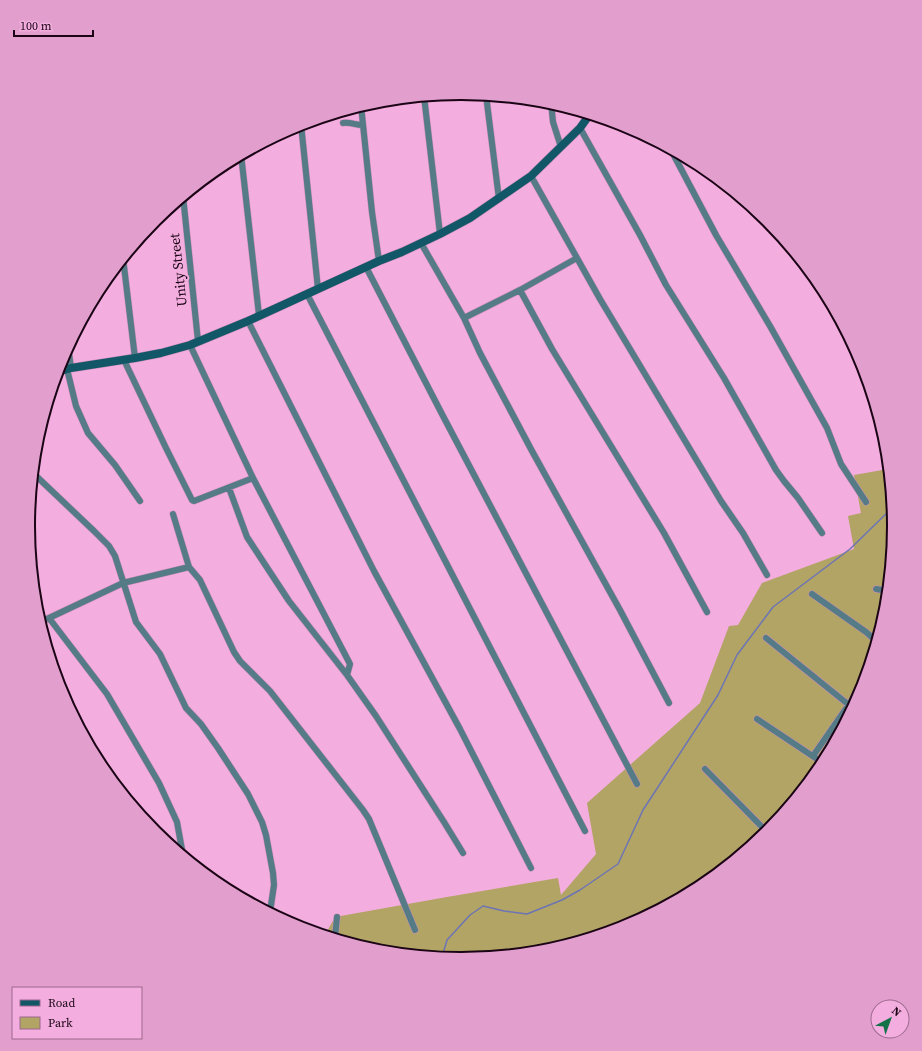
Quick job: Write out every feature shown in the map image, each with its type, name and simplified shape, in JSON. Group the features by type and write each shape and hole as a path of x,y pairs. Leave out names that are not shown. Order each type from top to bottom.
{"street":[{"path":"487,100 499,198"},
{"path":"425,101 440,234"},
{"path":"552,110 553,122 561,147"},
{"path":"362,112 372,212 380,261"},
{"path":"64,370 161,353 190,345 248,321 440,234 470,218 531,176 580,128 587,119"},
{"path":"343,122 363,125"},
{"path":"580,128 640,235 666,285 724,378 776,470 798,498 822,533"},
{"path":"302,131 318,289"},
{"path":"675,158 716,235 770,326 823,422 842,464 866,502"},
{"path":"242,161 260,315"},
{"path":"531,176 600,300 721,501 743,533 767,576"},
{"name":"Unity Street","path":"184,202 198,341"},
{"path":"421,243 464,318 480,353 532,451 620,610 669,703"},
{"path":"464,318 520,290 577,258"},
{"path":"124,265 135,358"},
{"path":"366,267 637,784"},
{"path":"520,290 552,350 664,533 707,612"},
{"path":"307,294 585,831"},
{"path":"248,321 374,571 460,729 531,868"},
{"path":"190,345 253,478 350,664 347,675"},
{"path":"69,359 76,406 88,434 115,465 140,501"},
{"path":"124,360 192,500 194,501 253,478"},
{"path":"38,478 109,546 115,556 136,622 160,654 186,708 201,724 248,794 262,822 266,835 274,885 271,907"},
{"path":"229,488 247,537 289,601 347,675 376,716 463,853"},
{"path":"173,514 189,567 200,580 229,641 240,660 270,691 369,819 415,930"},
{"path":"46,619 123,583 189,567"},
{"path":"876,589 882,590"},
{"path":"812,594 872,637"},
{"path":"49,618 107,694 159,783 177,822 182,847"},
{"path":"766,638 848,704"},
{"path":"813,756 844,712"},
{"path":"757,719 817,759"},
{"path":"706,769 762,827"},
{"path":"336,932 337,917"}],"green space":[{"path":"883,470 886,498 886,553 879,609 872,636 855,689 830,739 799,785 762,827 742,846 698,880 649,908 598,929 544,943 489,951 433,951 378,943 328,930 335,917 558,878 561,895 596,854 587,803 700,703 729,626 738,625 762,583 854,549 848,516 861,513 854,475"}],"waterway":[{"path":"444,951 447,940 470,915 483,906 527,914 562,900 580,890 618,864 643,810 718,695 737,655 773,607 850,549 887,513"}]}
